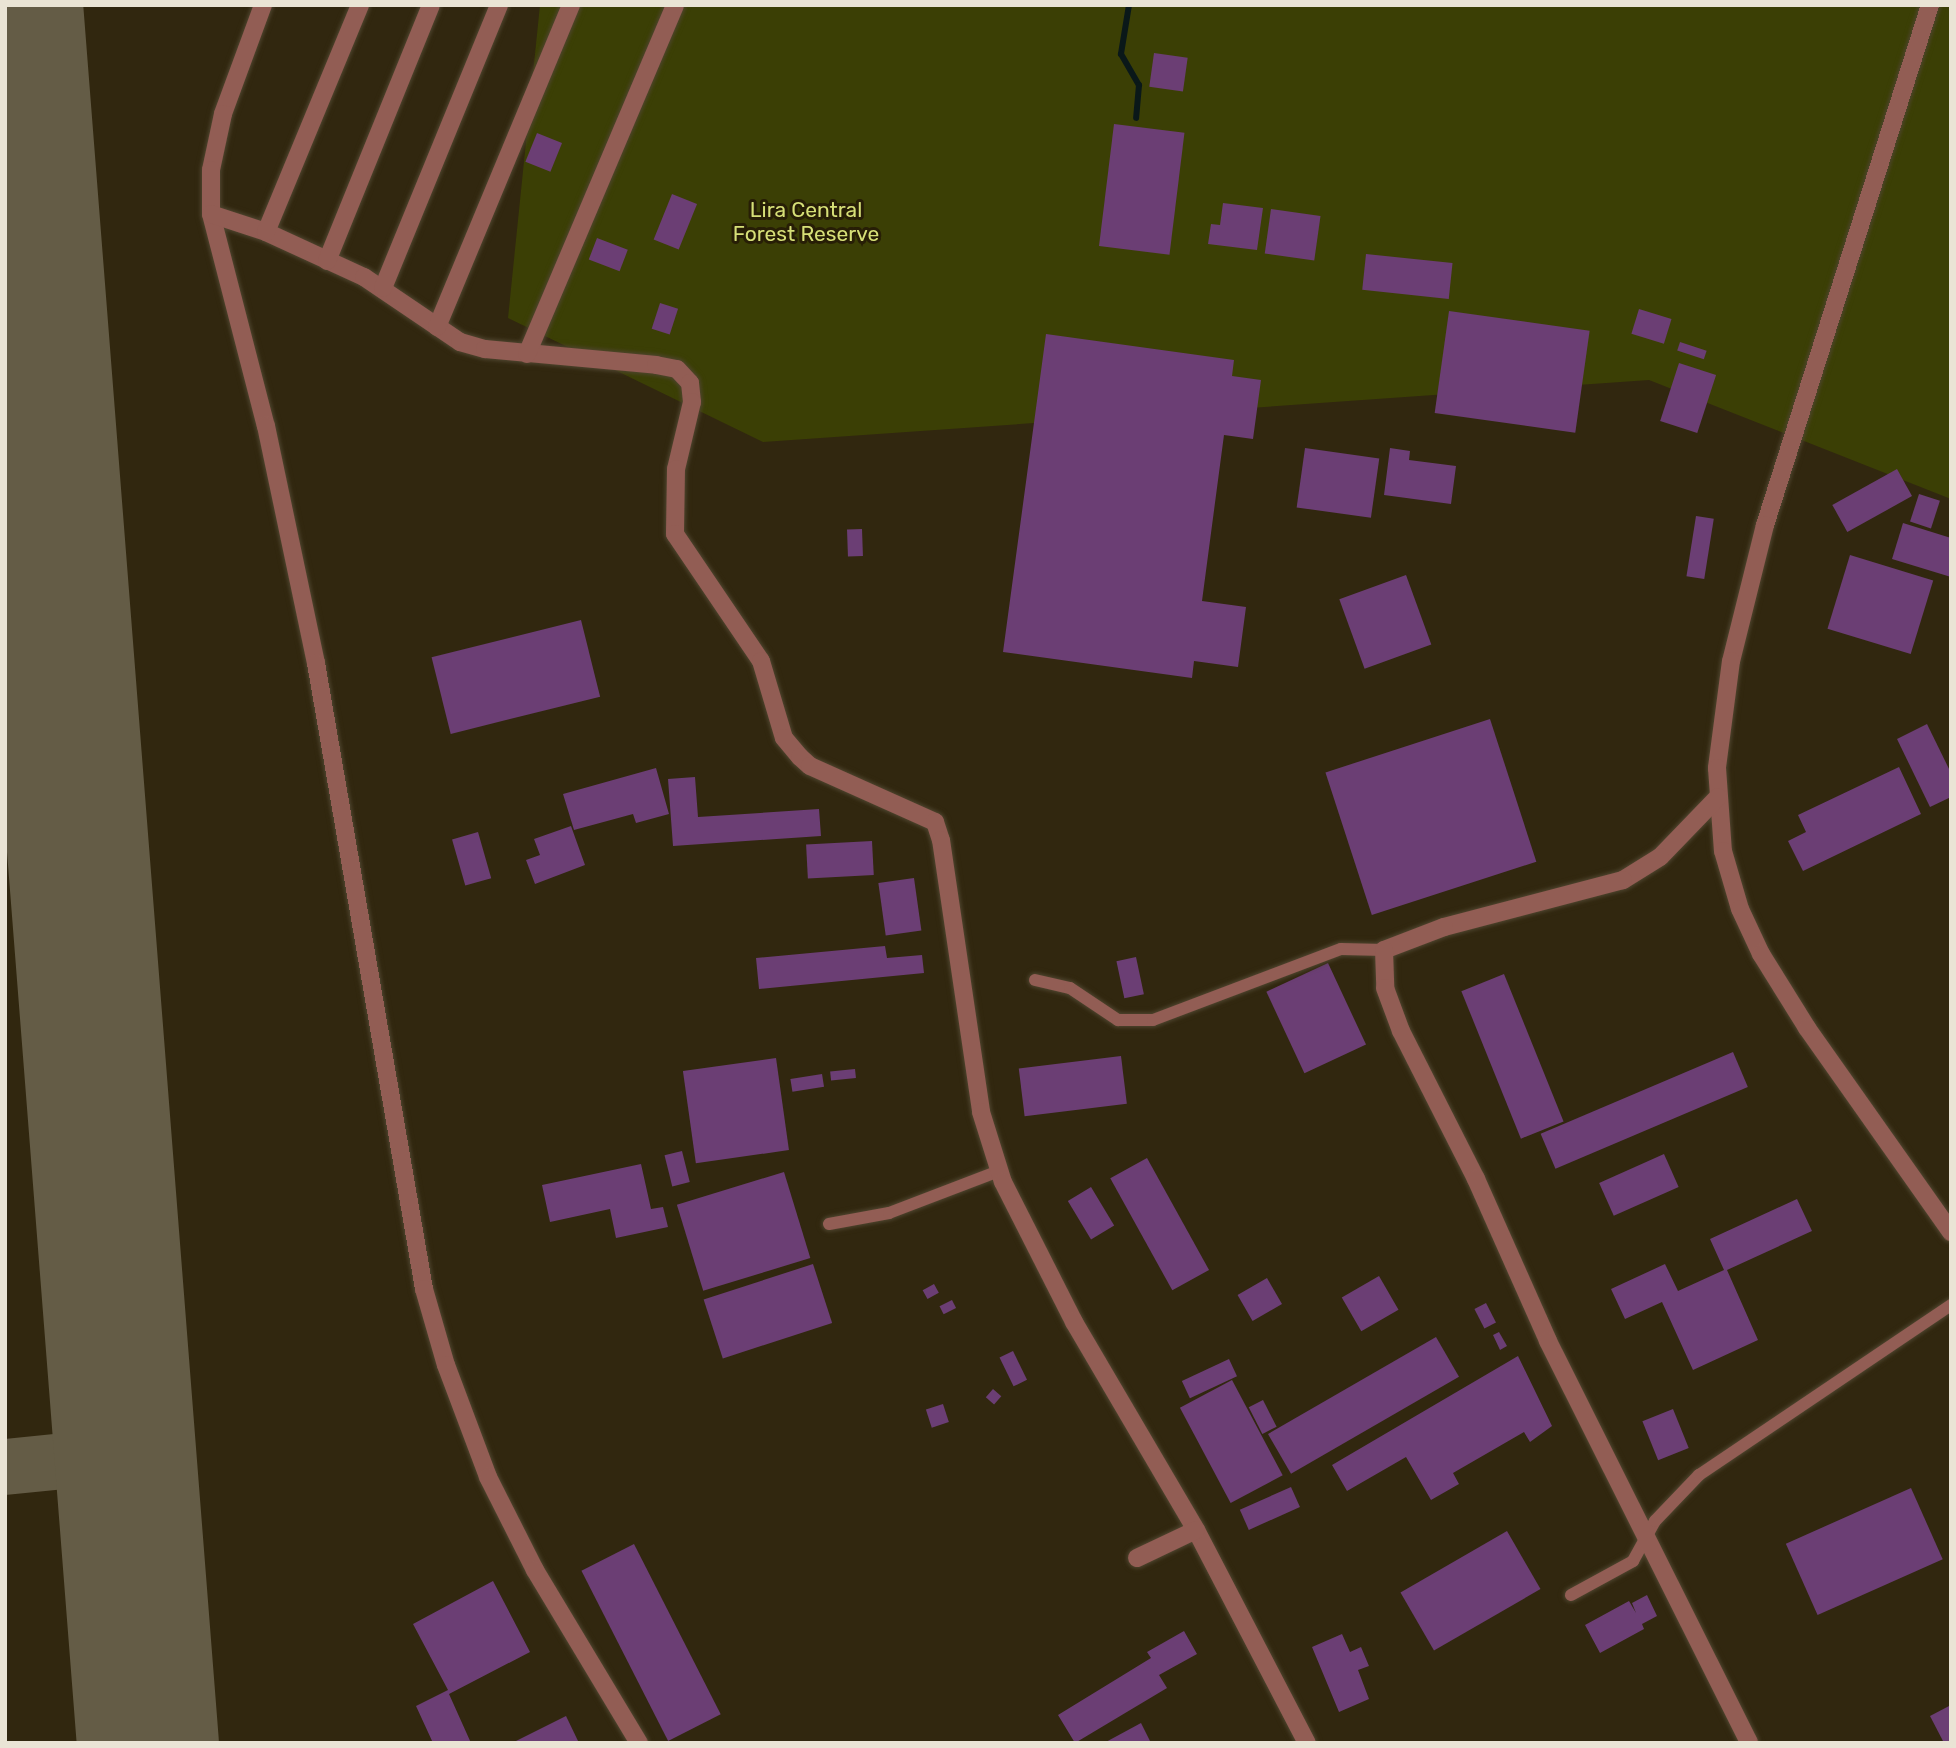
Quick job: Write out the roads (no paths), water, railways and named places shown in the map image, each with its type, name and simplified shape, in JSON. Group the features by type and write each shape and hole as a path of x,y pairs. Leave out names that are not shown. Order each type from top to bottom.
{"street":[{"path":"263,5 223,114 211,170 211,215 263,413 316,663 428,1302 488,1478 535,1570 639,1743"},
{"path":"266,232 360,5"},
{"path":"327,261 431,5"},
{"path":"383,288 499,5"},
{"path":"437,327 571,5"},
{"path":"527,354 675,5"},
{"path":"1930,5 1765,525 1731,661 1718,797 1730,880 1761,954 1807,1028 1951,1232"},
{"path":"211,215 266,232 383,288 460,342 527,354 656,365 677,369 690,383 692,402 676,469 676,534 761,661 784,738 800,757 810,766 934,822 941,840 981,1112 999,1171 1074,1322 1196,1530 1307,1743"},
{"path":"1718,797 1660,857 1623,880 1444,927 1384,950 1385,988 1401,1031 1476,1179 1543,1329 1646,1541 1749,1743"},
{"path":"1137,1558 1196,1530"}],"lane":[{"path":"1035,980 1070,988 1118,1020 1153,1020 1341,950 1384,950"},
{"path":"829,1224 889,1213 999,1171"},
{"path":"1571,1595 1633,1562 1655,1521 1699,1475 1951,1305"}],"waterway":[{"path":"1129,5 1121,54 1139,85 1136,118"}],"park label":[{"name":"Lira Central Forest Reserve","path":"806,222"}]}
